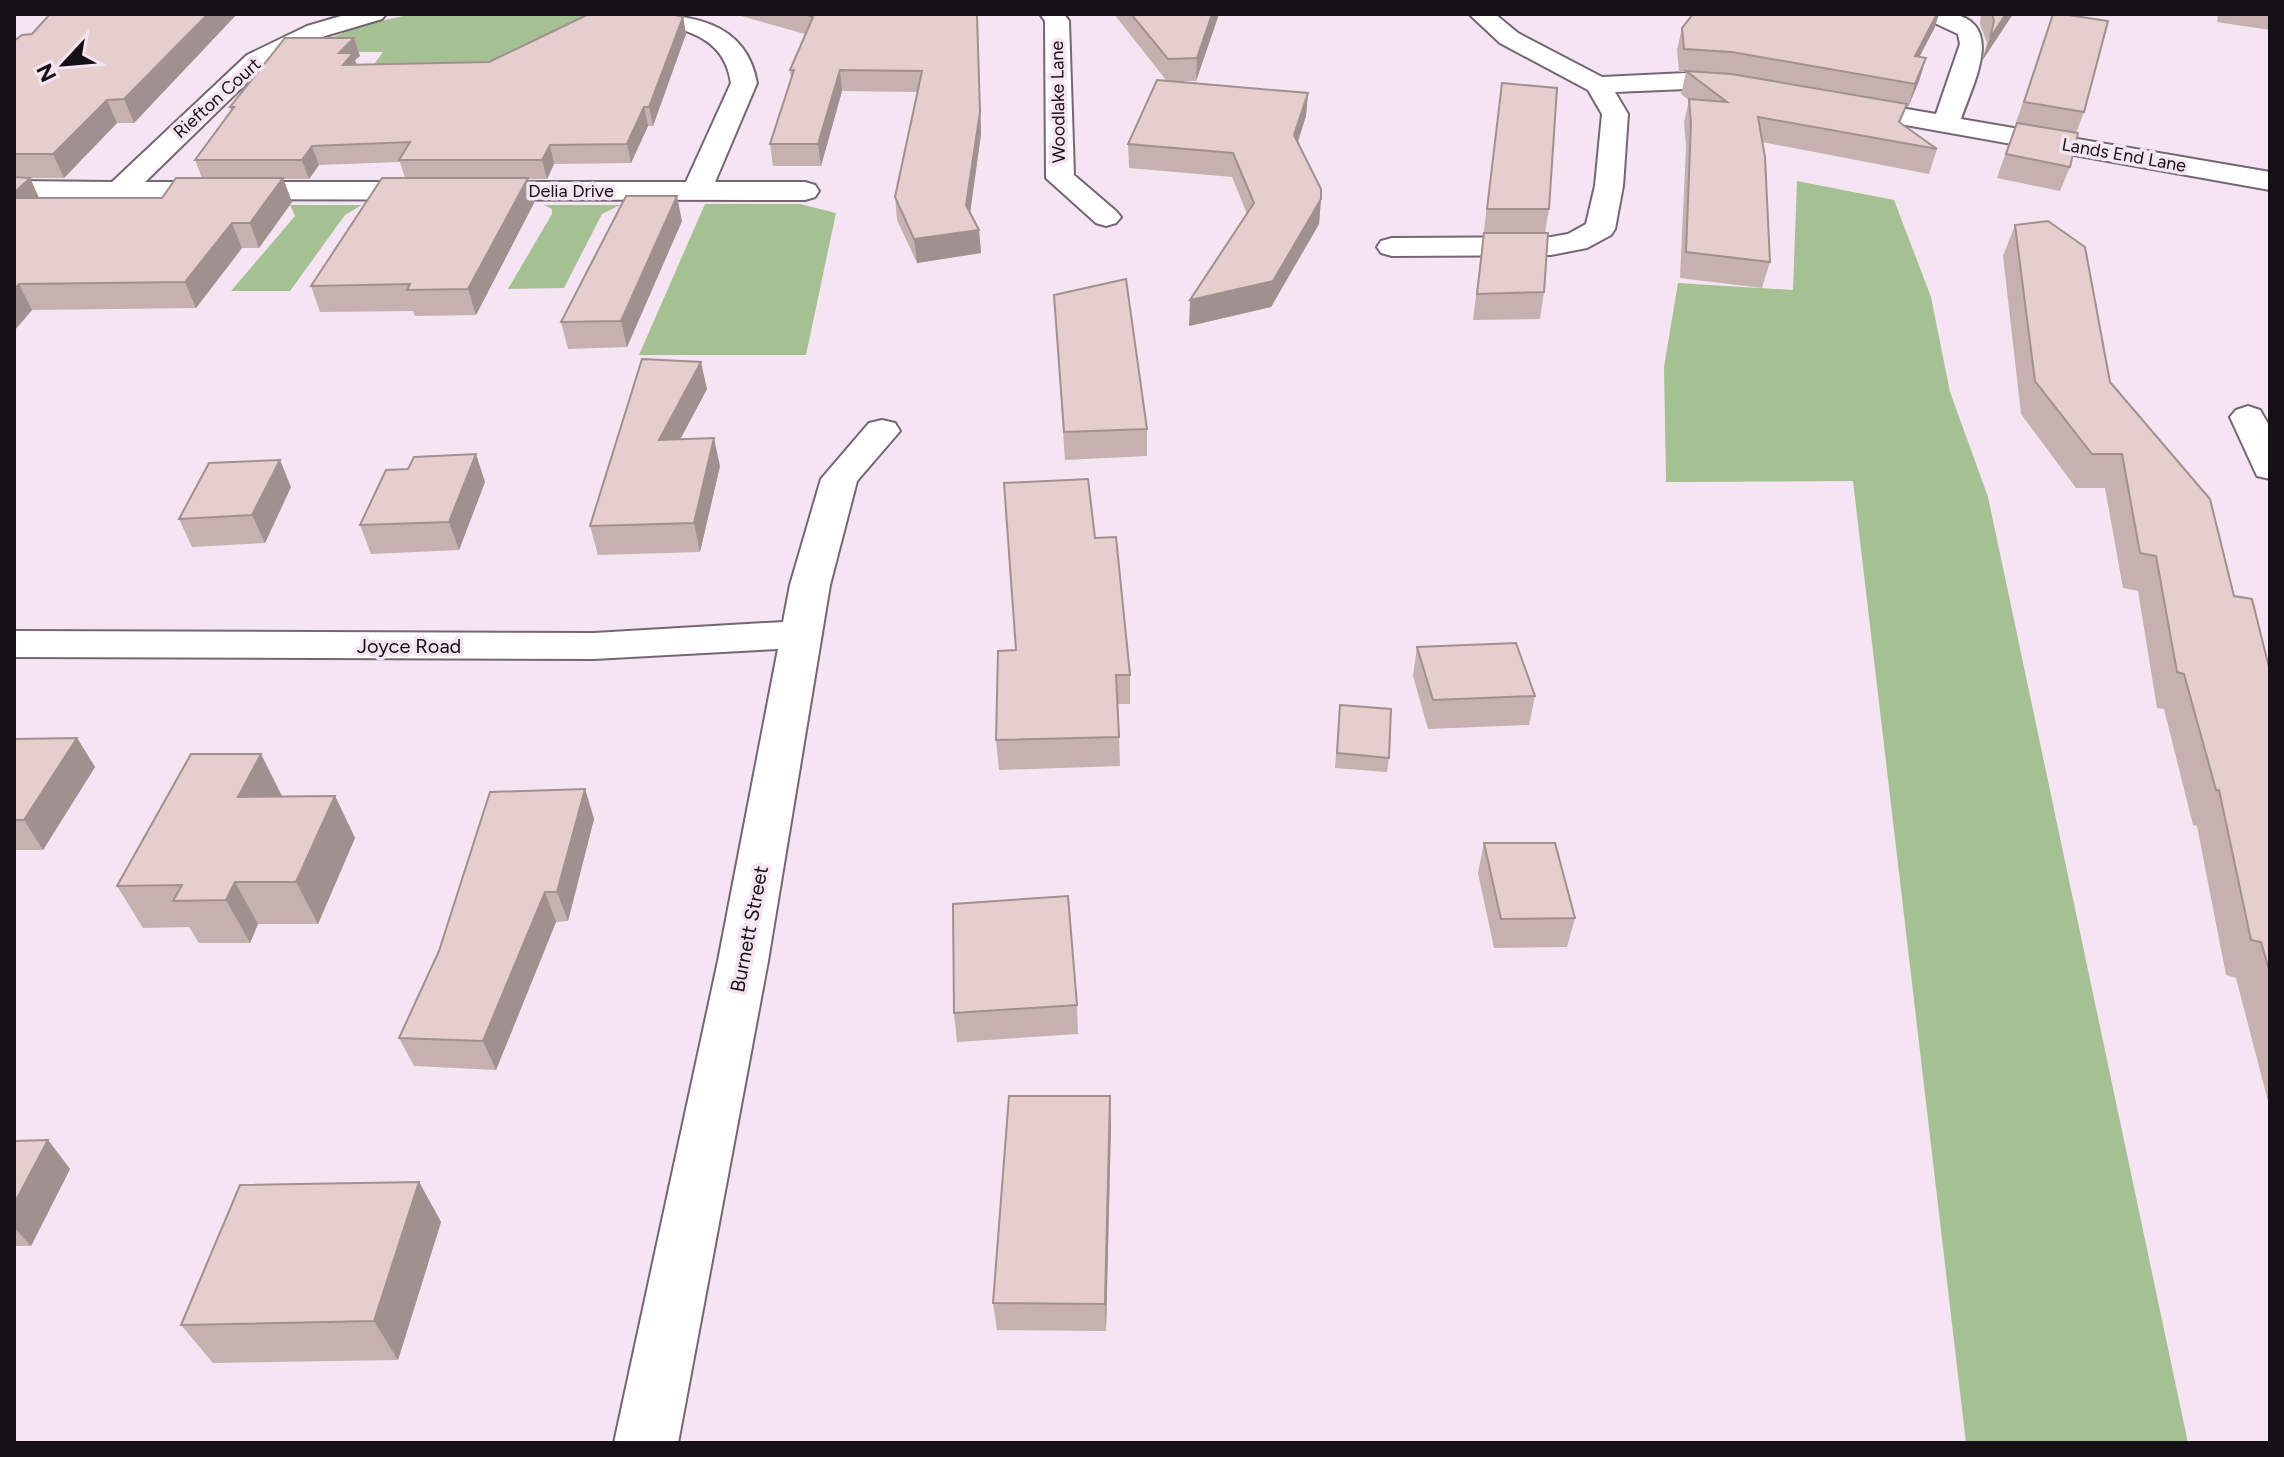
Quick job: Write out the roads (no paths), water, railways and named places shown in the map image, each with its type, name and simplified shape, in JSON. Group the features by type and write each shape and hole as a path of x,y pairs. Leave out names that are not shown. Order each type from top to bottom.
{"street":[{"name":"Riefton Court","path":"120,190 256,60 316,31 374,14"},
{"path":"647,14 708,33 730,47 744,68 744,83 697,190"},
{"name":"Woodlake Lane","path":"1052,14 1057,21 1060,178 1106,217"},
{"path":"1483,14 1509,38 1598,85 1686,81 1773,94"},
{"path":"1934,14 1969,30 1972,44 1946,124"},
{"path":"1392,247 1551,246 1576,242 1600,229 1609,186 1615,114 1598,85"},
{"name":"Lands End Lane","path":"1820,102 2270,181"},
{"name":"Delia Drive","path":"14,190 805,191"},
{"path":"2248,417 2270,468"},
{"name":"Burnett Street","path":"646,1443 740,977 810,585 839,479 882,431"},
{"name":"Joyce Road","path":"14,644 594,646 803,634"}]}
